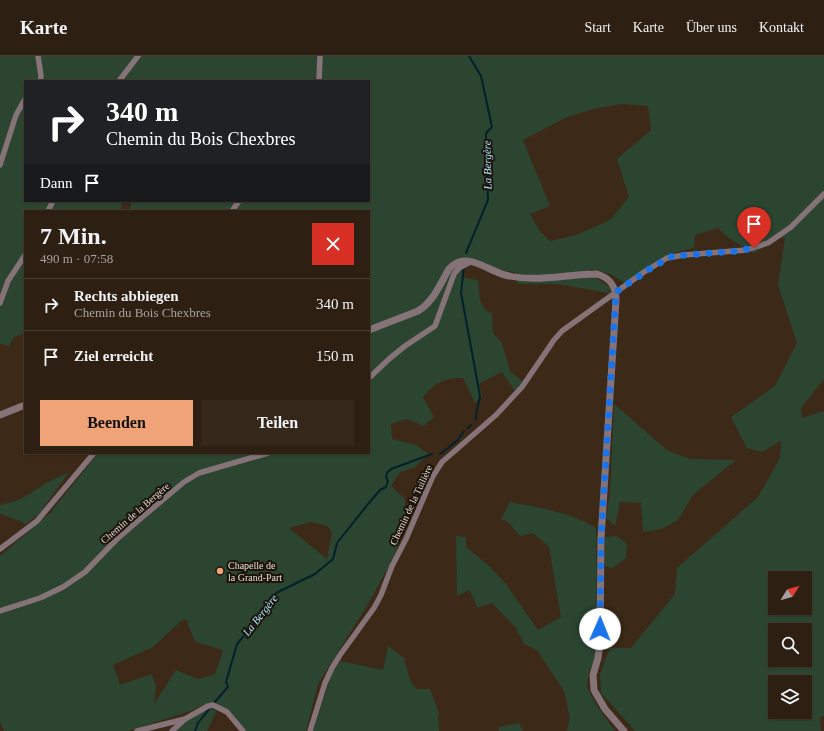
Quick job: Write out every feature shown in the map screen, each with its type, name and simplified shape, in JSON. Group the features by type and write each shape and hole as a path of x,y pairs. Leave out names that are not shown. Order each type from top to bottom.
{"street":[{"path":"38,56 40,80"},
{"path":"120,80 138,56"},
{"path":"319,80 320,56"},
{"path":"0,165 16,115 24,101"},
{"name":"Chemin de la Tuilière","path":"310,731 325,682 340,654 374,608 381,595 392,566 406,539 433,476 442,462 496,415 522,387 554,340 562,331 654,266 673,256 736,251 754,248 768,243 791,227 824,194"},
{"path":"0,303 8,281 24,257"},
{"path":"370,330 425,307 452,265 462,261 470,261 505,274 524,278 597,274 607,278 614,286 616,292 601,538 600,643 598,658 593,675 594,690 605,709 624,731"},
{"path":"370,377 405,346 435,326 454,274 459,268 470,261"},
{"path":"0,415 24,405"},
{"path":"0,549 37,521 93,454"},
{"name":"Chemin de la Bergère","path":"0,610 40,598 63,587 86,572 116,540 184,482 199,473 265,454"},
{"path":"172,731 185,719 208,706 213,705 227,712 243,731"},
{"path":"137,731 185,719"}],"green space":[{"path":"0,56 824,56 824,379 801,408 802,418 824,411 824,715 820,718 821,731 635,731 601,693 600,674 610,648 631,648 675,594 677,568 758,497 780,458 781,441 762,452 747,448 731,417 775,386 797,343 778,285 785,238 781,238 754,253 727,237 718,228 695,235 694,248 674,253 666,257 649,266 624,283 611,274 590,269 592,275 611,288 609,293 558,284 517,284 515,272 504,271 484,263 465,259 461,277 478,280 480,301 488,313 492,312 493,333 502,343 510,371 523,382 515,391 502,372 479,384 482,396 475,403 463,378 446,380 431,388 423,397 434,417 424,426 406,419 391,424 392,439 416,445 429,454 414,468 400,472 391,486 405,499 405,525 407,527 389,566 368,604 318,684 306,731 246,731 226,709 208,703 191,711 128,731 4,731 0,722 0,556 50,513 97,454 370,454 370,210 130,210 131,202 370,202 370,80 24,80 24,202 123,202 120,210 24,210 24,333 14,337 9,346 0,344","holes":["622,104 648,106 651,130 617,159 629,197 610,220 576,235 550,241 539,230 530,214 550,206 523,140 567,117 594,109","311,522 327,526 332,532 327,559 289,528","186,619 195,642 223,650 215,674 198,679 176,670 154,704 156,685 151,674 120,685 113,665 153,647 181,621"]},
{"path":"614,404 667,450 690,459 736,460 693,495 678,520 662,529 643,532 641,503 620,502 615,526 606,518 610,494"},
{"path":"69,472 40,513 25,525 23,522 0,514 0,505 19,500 50,481"},
{"path":"510,502 565,514 596,528 597,645 595,659 589,672 587,687 597,706 615,731 567,731 570,717 564,691 537,650 524,644 516,628 492,603 477,608 470,590 457,596 456,536 466,537 466,547 487,564 506,584 538,630 561,617 549,547 533,533 520,536 509,523 501,519"},
{"path":"617,536 627,544 626,558 613,568 605,566 605,537"},
{"path":"388,646 404,658 410,680 416,689 430,689 439,713 439,731 313,731 331,675 340,661 383,670"},
{"path":"209,709 217,710 207,731 176,731 186,721"},
{"path":"519,723 523,731 499,731 498,727"}],"waterway":[{"name":"La Bergère","path":"466,253 488,200 486,133 492,127 481,76 469,56"},
{"name":"La Bergère","path":"464,266 461,293 480,396 476,420"},
{"name":"La Bergère","path":"468,428 471,425"},
{"name":"La Bergère","path":"440,454 458,440 464,431"},
{"name":"La Bergère","path":"214,703 228,687 226,682 237,644 263,613 276,593 315,574 333,559 337,543 380,490 386,487 388,481 386,477 387,473 391,469 432,454"},
{"name":"La Bergère","path":"195,731 198,723 210,708"}],"place":[{"name":"Chapelle de la Grand-Part","path":"220,571"}],"route":[{"path":"600,629 601,538 616,314 616,292 654,266 673,256 736,251 754,248"}]}
